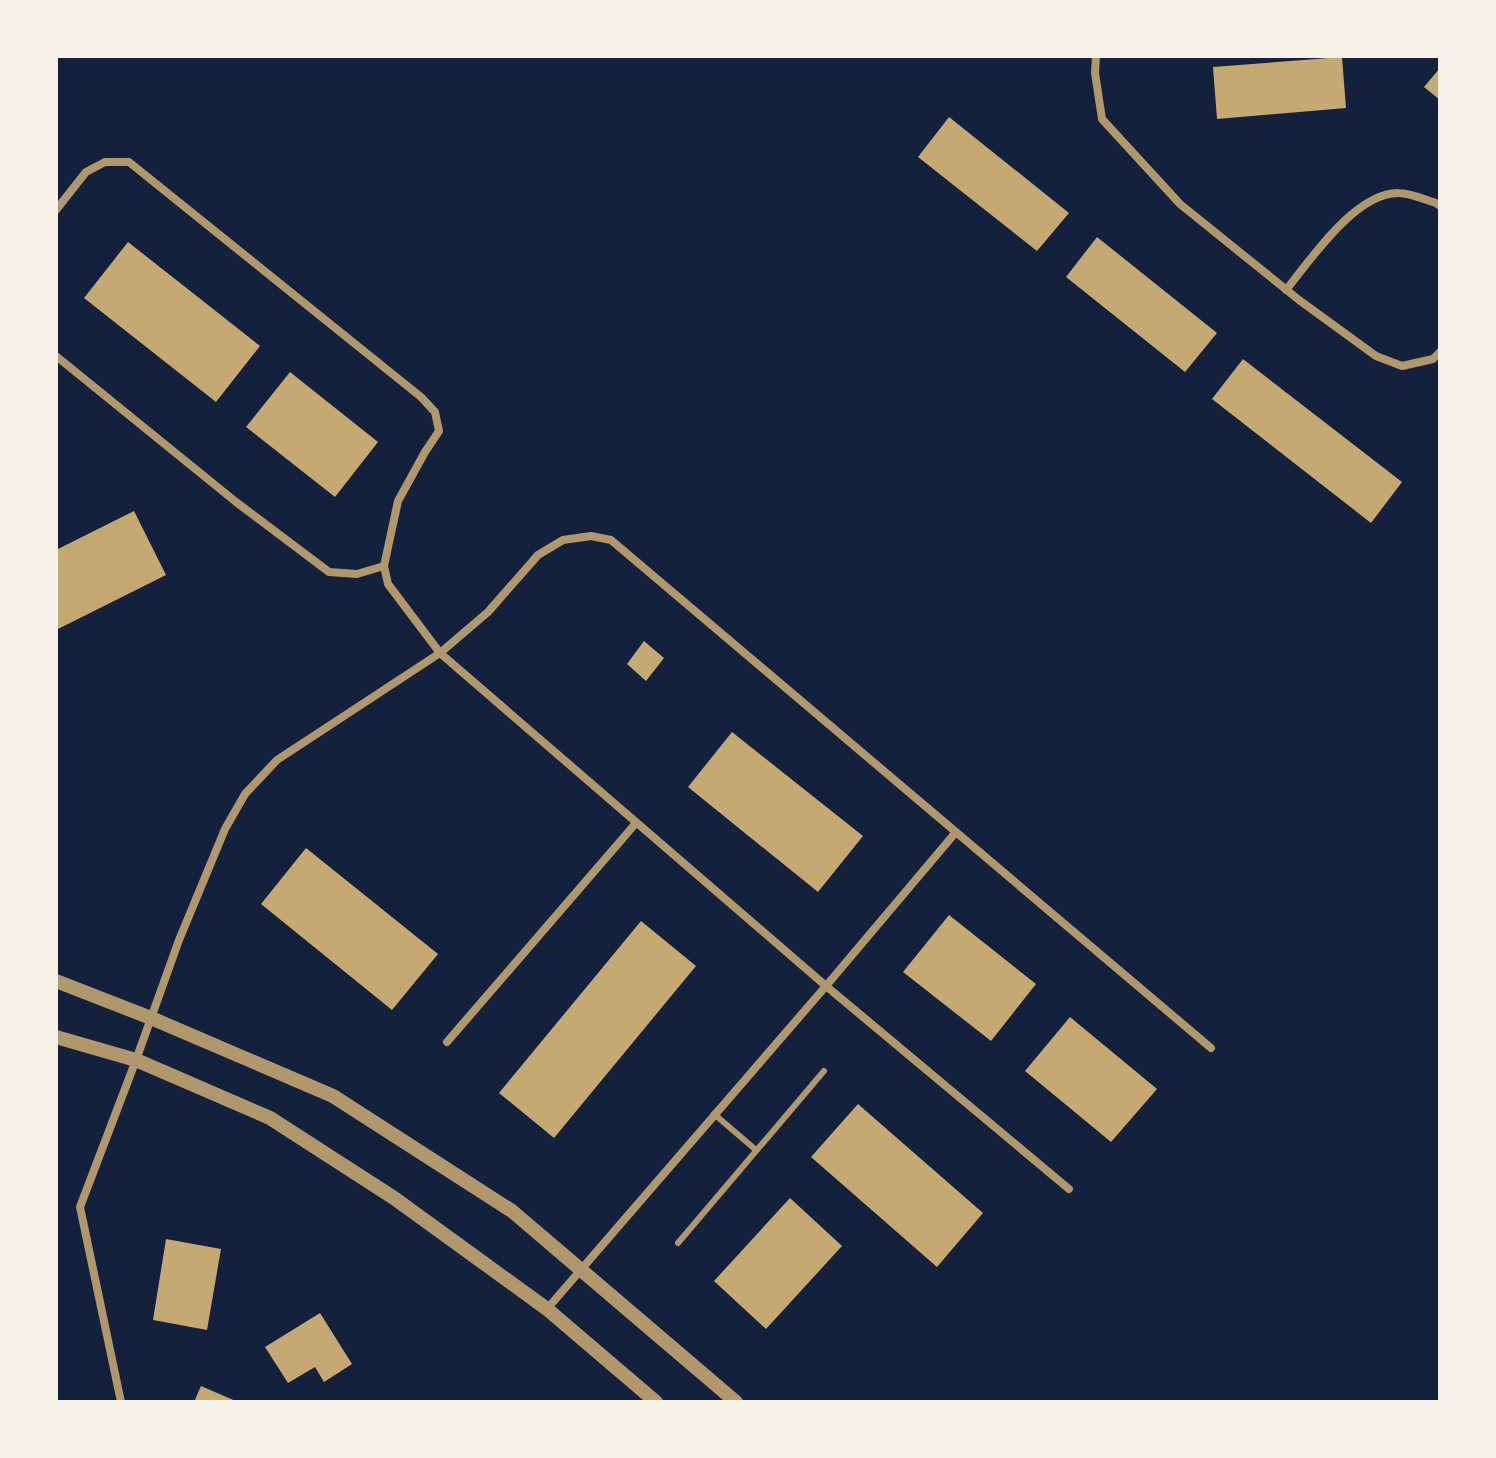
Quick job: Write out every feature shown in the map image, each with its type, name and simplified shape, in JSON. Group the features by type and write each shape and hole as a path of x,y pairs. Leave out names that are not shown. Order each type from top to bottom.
{"street":[{"path":"1096,56 1095,73 1102,119 1180,204 1286,290 1376,356 1402,366 1433,359 1440,352"},
{"path":"56,210 86,172 105,162 129,162 421,397 435,412 439,431 398,501 384,566 388,584 440,653 826,986 1069,1189"},
{"path":"1286,290 1339,225 1372,199 1399,193 1440,206"},
{"path":"56,356 236,502 329,572 357,574 384,566"},
{"path":"121,1402 80,1207 179,940 225,829 245,794 277,760 440,653 488,612 538,555 563,540 591,536 611,540 1211,1048"},
{"path":"447,1042 636,823"},
{"path":"547,1309 956,832"},
{"path":"56,981 333,1096 512,1211 736,1402"},
{"path":"56,1037 136,1060 270,1118 394,1198 547,1309 656,1402"}],"lane":[{"path":"678,1243 824,1071"},
{"path":"714,1114 756,1150"}],"building":[{"path":"1342,57 1346,108 1217,119 1213,67"},
{"path":"1440,68 1440,100 1424,87"},
{"path":"949,117 1069,213 1037,251 918,157"},
{"path":"1097,237 1217,333 1185,372 1066,277"},
{"path":"128,242 260,346 216,402 84,298"},
{"path":"1243,359 1402,482 1371,523 1212,399"},
{"path":"290,372 378,442 335,497 246,427"},
{"path":"134,511 166,575 56,630 56,550"},
{"path":"644,641 664,658 646,681 627,664"},
{"path":"732,732 863,836 818,892 688,787"},
{"path":"306,848 438,954 392,1010 261,904"},
{"path":"949,915 1036,984 991,1041 903,972"},
{"path":"641,921 696,966 554,1138 499,1093"},
{"path":"1070,1017 1157,1089 1111,1142 1025,1071"},
{"path":"858,1104 983,1213 937,1267 811,1157"},
{"path":"790,1198 842,1246 766,1329 714,1281"},
{"path":"166,1239 221,1249 207,1330 153,1320"},
{"path":"320,1313 352,1364 324,1382 315,1367 288,1383 265,1347"},
{"path":"201,1386 238,1402 194,1402"}]}
